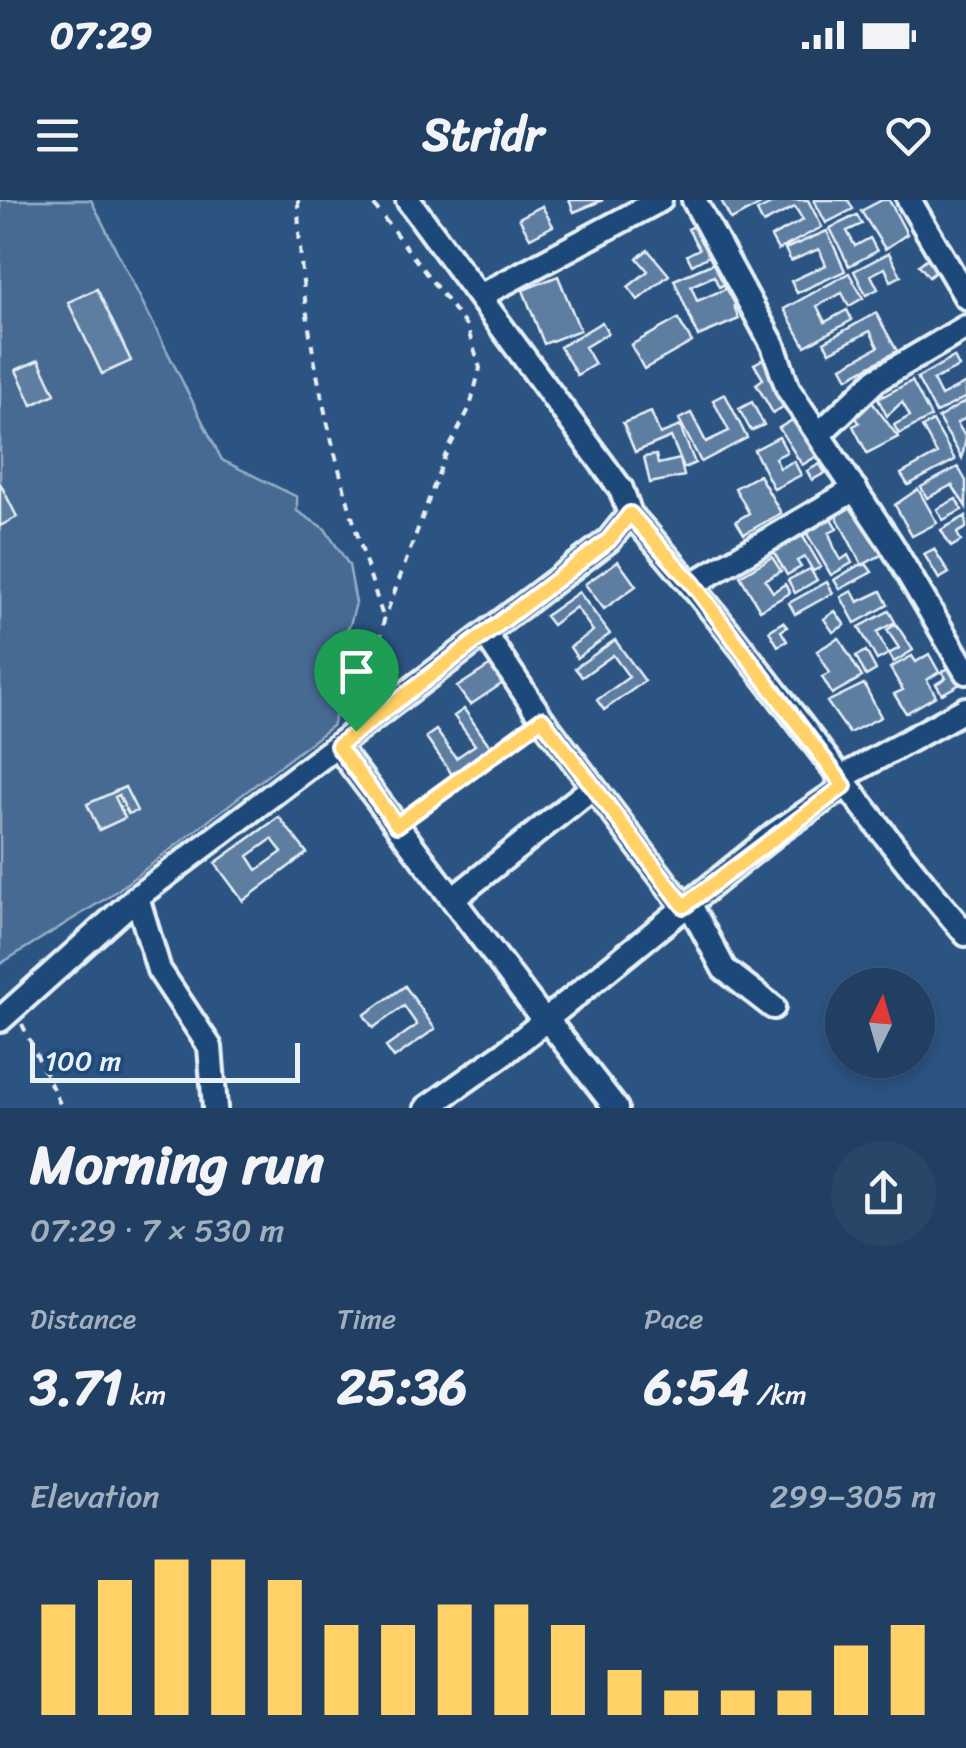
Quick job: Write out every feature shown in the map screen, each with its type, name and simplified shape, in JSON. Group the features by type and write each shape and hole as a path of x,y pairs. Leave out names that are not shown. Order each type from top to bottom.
{"street":[{"path":"408,200 621,489 630,514 693,584 842,783 966,934"},
{"path":"480,296 660,200"},
{"path":"694,200 773,345 788,389 855,489 966,672"},
{"path":"908,200 966,297"},
{"path":"819,434 876,380 966,327"},
{"path":"693,584 855,489"},
{"path":"7,1013 137,897 486,636 609,540 630,514"},
{"path":"486,636 542,719 686,905 724,969 773,1007"},
{"path":"426,1108 506,1052 842,783 966,709"},
{"path":"347,738 397,825 616,1108"},
{"path":"453,899 594,787"},
{"path":"137,897 159,970 210,1047 215,1108"}],"path":[{"path":"298,200 299,252 322,404 342,493 384,620"},
{"path":"347,738 380,652 384,620 446,456 470,407 480,368 467,326 370,200"},
{"path":"397,825 542,719"},
{"path":"7,1013 62,1108"}],"shaded area":[{"path":"0,200 91,200 222,460 297,497 297,511 325,529 349,565 356,603 350,625 329,650 343,694 332,726 110,896 0,964"}],"building":[{"path":"569,200 603,200 574,212"},
{"path":"721,200 761,200 763,203 731,220"},
{"path":"779,200 808,200 822,227 778,250 771,237 803,220 795,207 763,223 757,211"},
{"path":"814,200 848,200 853,209 826,223"},
{"path":"889,200 907,234 885,249 861,211"},
{"path":"542,206 553,226 530,238 519,218"},
{"path":"857,215 862,224 847,231 855,246 870,238 877,251 849,266 830,228"},
{"path":"698,224 714,253 692,265 687,255 699,249 688,229"},
{"path":"827,231 845,271 797,293 791,281 826,265 819,249 791,261 785,249"},
{"path":"648,250 669,275 638,300 628,287 648,271 637,258"},
{"path":"889,253 901,276 891,281 885,268 871,275 878,289 866,295 854,271"},
{"path":"930,256 940,268 929,277 919,265"},
{"path":"721,260 730,282 719,287 714,276 691,286 697,301 735,285 742,303 734,306 739,319 698,336 674,280"},
{"path":"849,273 863,298 849,306 842,293 817,306 825,322 847,310 852,320 805,346 784,309"},
{"path":"558,276 580,330 544,344 523,290"},
{"path":"97,289 131,361 102,374 68,302"},
{"path":"876,313 897,351 848,378 842,367 878,347 870,331 830,352 824,342"},
{"path":"678,319 692,342 644,369 631,345"},
{"path":"602,322 608,333 585,347 595,364 577,375 560,347"},
{"path":"769,356 794,400 773,413 756,384 763,379 754,364"},
{"path":"954,357 959,367 933,380 941,396 966,383 966,397 936,413 917,378"},
{"path":"39,360 55,394 32,405 16,370"},
{"path":"912,381 931,417 899,434 894,425 910,416 902,402 887,416 878,399"},
{"path":"725,394 747,438 701,462 679,419 691,413 706,442 729,431 713,400"},
{"path":"966,401 966,418 957,423 966,438 962,458 938,418"},
{"path":"752,402 764,425 751,431 739,409"},
{"path":"872,402 898,437 867,453 853,426 859,423 853,411"},
{"path":"651,412 660,434 680,426 695,463 684,468 671,437 635,452 623,423"},
{"path":"801,415 822,453 802,465 779,428"},
{"path":"933,421 955,460 908,485 901,474 937,454 922,427"},
{"path":"779,437 787,452 775,458 780,468 794,461 801,475 774,489 754,450"},
{"path":"656,455 658,464 680,459 684,476 650,483 644,457"},
{"path":"820,464 825,473 812,480 807,471"},
{"path":"958,467 966,481 966,507 952,485 927,498 921,487"},
{"path":"759,475 781,513 744,534 736,521 749,513 735,488"},
{"path":"0,483 17,517 0,526"},
{"path":"918,489 937,523 912,536 895,505"},
{"path":"956,499 962,510 943,520 937,509"},
{"path":"850,501 887,552 862,565 833,510"},
{"path":"828,513 837,529 829,533 834,547 841,560 848,555 852,563 831,575 803,527"},
{"path":"966,516 966,528 957,533 961,541 951,547 941,530"},
{"path":"802,535 821,567 813,571 805,557 797,561 801,567 787,575 773,551"},
{"path":"934,549 949,573 939,579 924,554"},
{"path":"772,557 781,571 765,580 773,592 785,584 790,593 760,610 740,576"},
{"path":"618,561 636,586 604,609 585,584"},
{"path":"859,565 867,565 872,572 840,589 834,580"},
{"path":"810,569 817,580 795,593 788,580"},
{"path":"827,582 833,593 795,614 789,603"},
{"path":"852,591 858,602 881,591 888,605 855,623 841,597"},
{"path":"579,592 610,634 577,658 570,647 593,631 576,607 552,625 545,616"},
{"path":"835,611 845,625 833,632 824,619"},
{"path":"889,611 895,622 877,632 888,654 877,660 859,627"},
{"path":"783,622 787,627 781,631 787,641 778,646 769,631"},
{"path":"896,624 913,650 894,662 889,654 899,648 887,630"},
{"path":"839,638 862,677 832,694 822,677 830,673 817,651"},
{"path":"615,640 645,681 604,710 597,700 629,677 613,655 582,677 575,668"},
{"path":"866,651 876,670 866,676 856,656"},
{"path":"929,654 939,672 927,680 936,696 906,713 894,694 903,690 890,668 912,656 916,662"},
{"path":"494,663 506,681 470,705 457,687"},
{"path":"952,666 962,683 942,694 936,684 946,678 942,672"},
{"path":"864,684 881,717 849,733 827,702"},
{"path":"464,709 492,749 453,776 426,737 436,730 456,758 475,745 454,716"},
{"path":"125,787 137,811 128,814 119,795 115,797 125,818 99,830 87,804"},
{"path":"279,817 307,853 243,901 215,863","holes":["272,839 282,852 257,870 248,856"]},
{"path":"405,986 435,1029 394,1058 386,1047 417,1025 404,1006 373,1028 364,1015"}],"route":[{"path":"630,514 693,584 844,786 684,906 542,719 397,825 338,746 356,731 609,540 630,514"}]}
